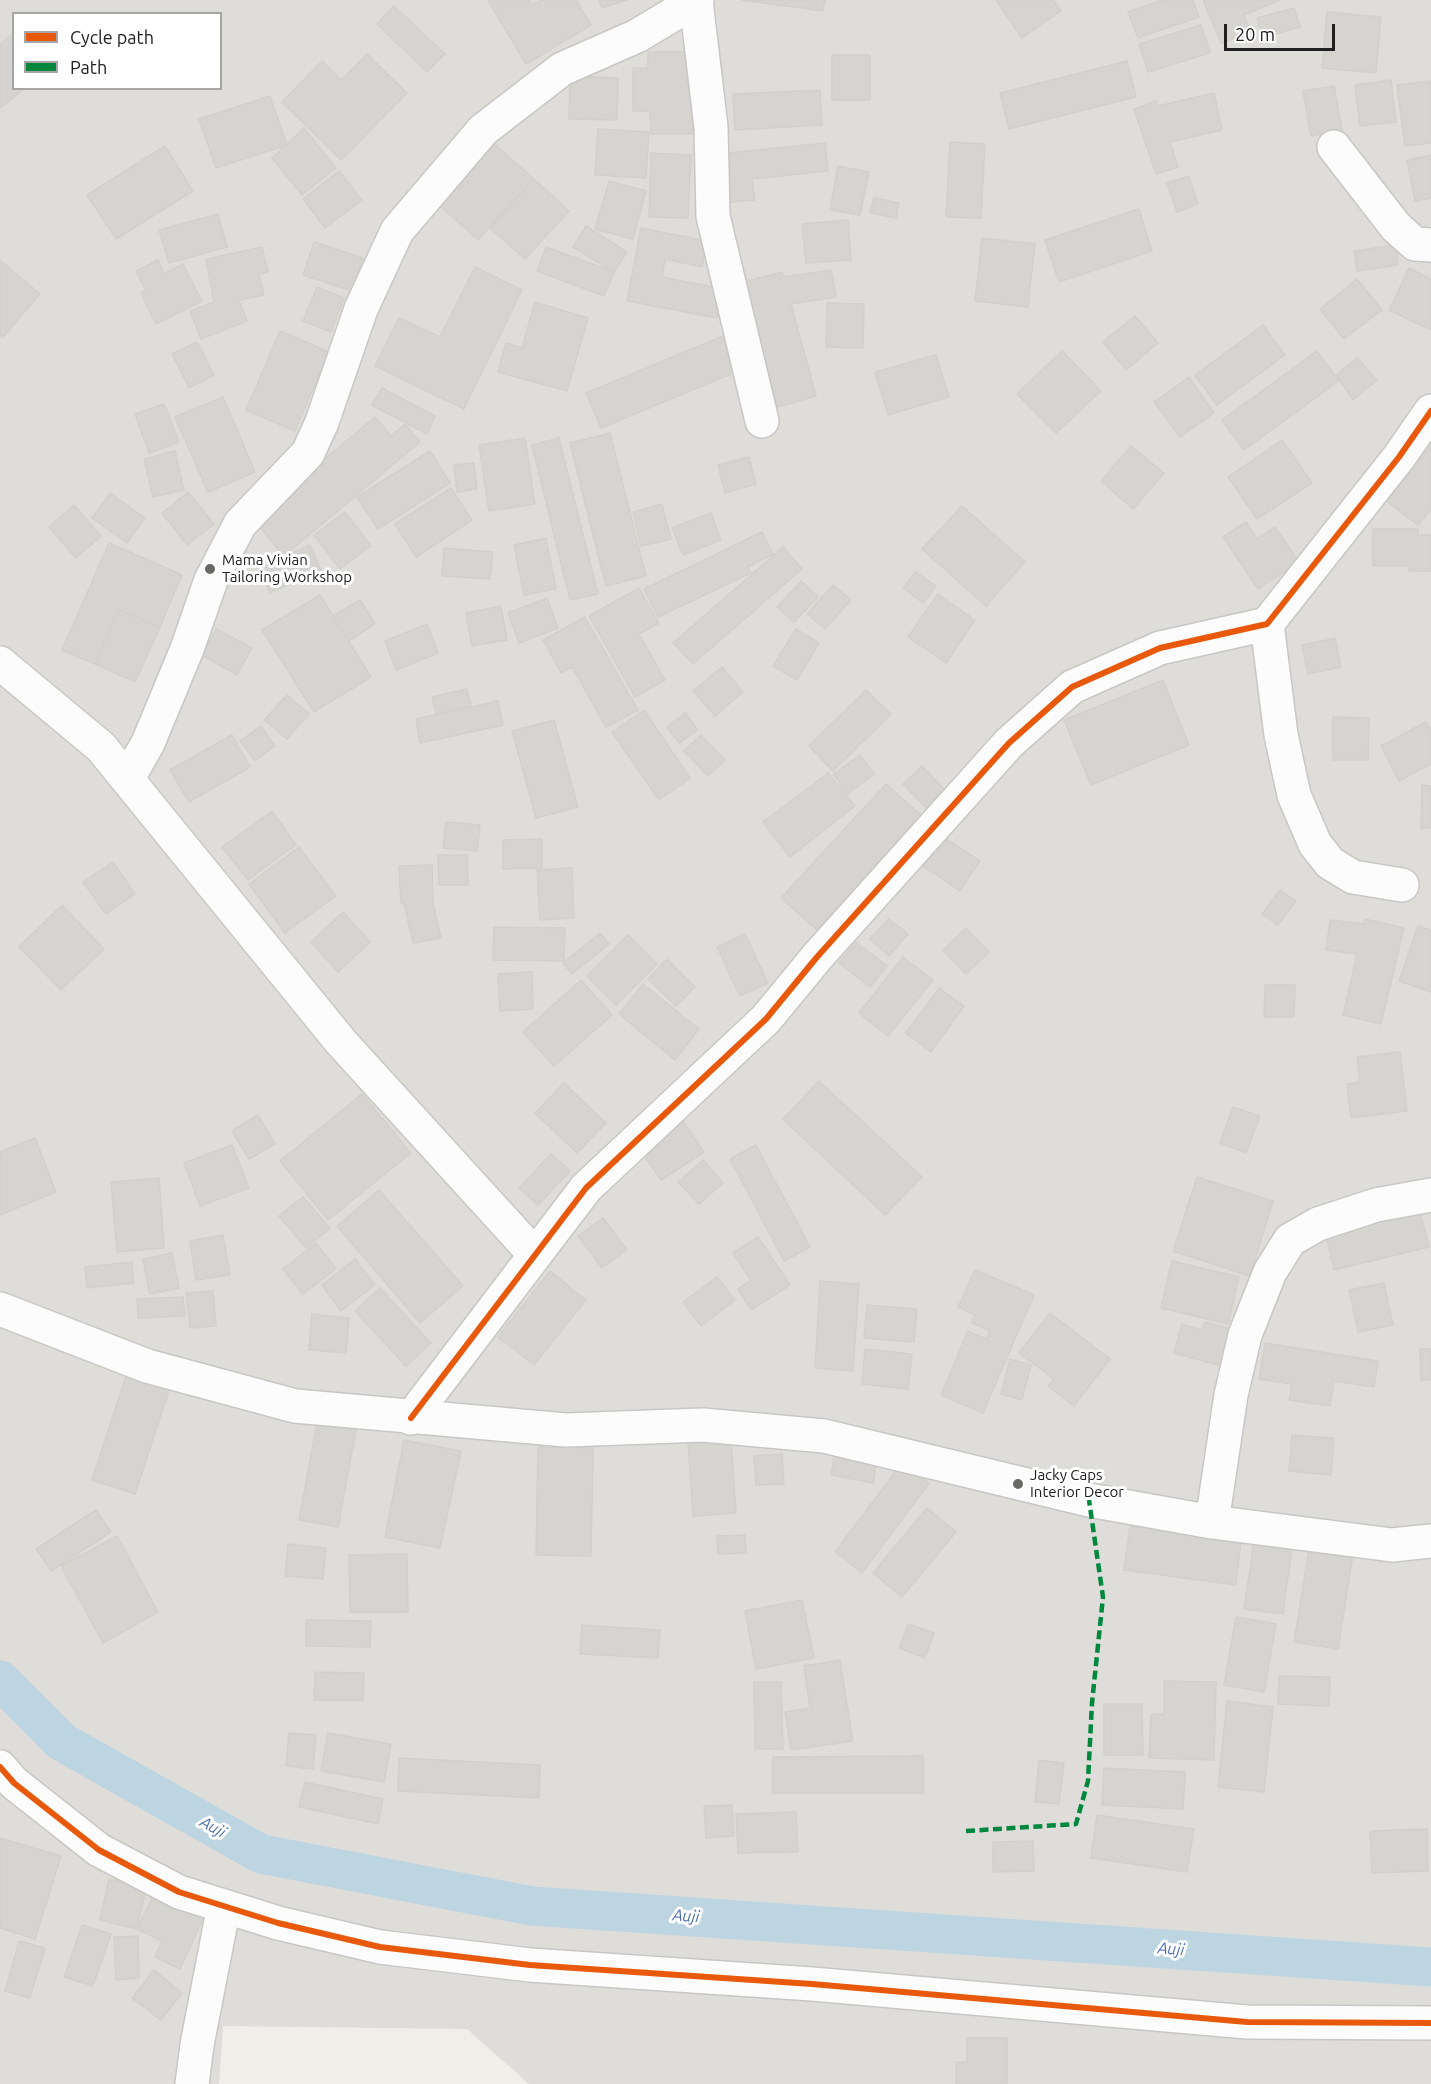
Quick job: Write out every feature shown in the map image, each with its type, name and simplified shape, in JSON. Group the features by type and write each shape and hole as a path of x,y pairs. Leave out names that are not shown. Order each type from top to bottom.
{"street":[{"path":"128,778 148,742 187,649 211,580 240,524 308,453 322,422 361,309 397,231 483,129 562,69 637,36 697,1 711,127 713,216 762,421"},
{"path":"1334,147 1396,227 1415,244 1431,245"},
{"path":"411,1418 586,1188 766,1019 817,957 1009,742 1072,687 1160,648 1267,624 1399,457 1431,411"},
{"path":"1267,624 1281,735 1294,795 1315,844 1330,863 1353,877 1402,885"},
{"path":"0,663 101,747 341,1042 535,1255"},
{"path":"1212,1522 1231,1395 1245,1335 1270,1272 1290,1240 1328,1221 1376,1205 1431,1195"},
{"path":"0,1309 147,1366 295,1407 566,1430 703,1425 824,1436 1089,1500 1212,1522 1392,1545 1431,1541"},
{"path":"0,1767 14,1783 99,1850 179,1892 278,1923 380,1947 530,1965 812,1984 1247,2022 1431,2023"},
{"path":"192,2084 197,2045 224,1906"}],"shaded area":[{"path":"0,0 1431,0 1431,2084 529,2084 467,2029 223,2026 219,2084 0,2084"}],"building":[{"path":"488,0 529,0 532,5 541,0 576,0 591,25 526,64"},
{"path":"599,0 627,0 602,8"},
{"path":"741,0 825,0 823,11"},
{"path":"996,0 1053,0 1061,11 1022,38"},
{"path":"1162,0 1193,0 1199,17 1138,38 1128,12"},
{"path":"1203,0 1280,0 1244,15 1251,31 1221,43"},
{"path":"394,6 445,54 427,72 377,24"},
{"path":"1294,8 1300,27 1262,38 1257,18"},
{"path":"1327,12 1381,17 1376,73 1322,68"},
{"path":"1201,25 1210,53 1148,72 1139,44"},
{"path":"12,35 12,90 22,90 0,108 0,44"},
{"path":"648,52 693,52 693,134 651,134 650,111 633,111 633,68 648,68"},
{"path":"367,54 407,93 341,160 282,102 322,61 341,80"},
{"path":"832,55 870,55 870,100 832,100"},
{"path":"1127,61 1136,97 1009,129 1000,93"},
{"path":"570,76 618,78 617,120 569,119"},
{"path":"1391,80 1396,122 1360,126 1355,85"},
{"path":"1431,81 1431,143 1405,146 1397,85"},
{"path":"1334,86 1342,130 1311,136 1303,91"},
{"path":"820,90 822,125 735,130 733,94"},
{"path":"1214,93 1222,130 1170,142 1178,167 1156,174 1134,109 1156,101 1157,106"},
{"path":"270,96 287,145 216,168 199,119"},
{"path":"304,128 336,168 302,195 272,158"},
{"path":"598,129 649,132 646,178 595,175"},
{"path":"492,142 534,179 478,240 436,202"},
{"path":"950,142 985,144 981,218 946,217"},
{"path":"825,143 828,171 752,179 755,200 724,203 719,154"},
{"path":"165,146 193,191 116,239 87,195"},
{"path":"651,153 691,155 688,218 649,217"},
{"path":"1431,155 1431,198 1415,201 1407,160"},
{"path":"838,166 869,172 860,215 830,210"},
{"path":"339,171 362,200 325,228 303,199"},
{"path":"1189,176 1198,204 1177,212 1167,183"},
{"path":"534,179 569,211 525,259 490,228"},
{"path":"609,181 646,191 633,239 595,229"},
{"path":"874,198 899,203 896,218 870,213"},
{"path":"1139,209 1152,251 1059,282 1045,240"},
{"path":"218,214 227,247 169,263 159,230"},
{"path":"848,220 851,260 806,263 802,224"},
{"path":"586,226 627,252 614,272 573,247"},
{"path":"641,228 707,241 702,267 665,259 662,277 723,289 717,318 627,301"},
{"path":"982,238 1035,244 1028,307 975,301"},
{"path":"314,242 363,258 352,291 303,275"},
{"path":"1396,245 1398,265 1357,271 1354,251"},
{"path":"262,247 268,272 259,274 264,295 239,300 247,321 201,339 190,311 214,302 206,259"},
{"path":"546,247 614,272 604,296 537,271"},
{"path":"0,260 40,294 3,337 0,335"},
{"path":"158,260 164,274 183,264 202,301 156,324 141,293 146,291 136,271"},
{"path":"475,267 522,290 464,409 375,366 399,318 440,337"},
{"path":"1409,268 1431,279 1431,330 1389,310"},
{"path":"831,270 836,297 791,304 816,396 777,407 743,282 782,272 783,277"},
{"path":"1357,279 1382,310 1344,339 1320,309"},
{"path":"317,287 344,298 331,332 303,321"},
{"path":"535,302 588,318 567,391 498,372 506,343 522,348"},
{"path":"827,303 864,304 863,348 826,347"},
{"path":"1135,316 1158,343 1126,370 1103,342"},
{"path":"1263,325 1285,355 1217,405 1195,375"},
{"path":"280,331 329,352 295,431 246,410"},
{"path":"723,336 738,371 601,428 586,393"},
{"path":"197,342 214,375 189,388 172,354"},
{"path":"1062,351 1101,391 1056,433 1017,394"},
{"path":"1317,351 1339,381 1244,450 1222,420"},
{"path":"936,355 949,397 888,415 875,372"},
{"path":"1357,358 1377,380 1353,400 1336,375"},
{"path":"1189,377 1214,413 1180,437 1154,402"},
{"path":"382,388 435,416 427,434 372,405"},
{"path":"223,397 255,472 208,492 175,417"},
{"path":"164,404 179,442 149,453 135,414"},
{"path":"375,417 391,436 405,424 420,442 284,556 253,519"},
{"path":"610,433 646,576 606,586 570,443"},
{"path":"525,438 535,504 489,511 479,445"},
{"path":"559,438 598,594 570,600 532,445"},
{"path":"1431,438 1431,509 1418,525 1384,499"},
{"path":"1282,440 1312,483 1257,519 1228,477"},
{"path":"1131,446 1164,473 1133,509 1101,481"},
{"path":"175,451 184,490 153,497 144,459"},
{"path":"430,451 450,483 378,529 357,497"},
{"path":"749,457 756,484 725,493 718,465"},
{"path":"474,463 477,489 457,492 454,465"},
{"path":"451,488 472,520 416,557 395,524"},
{"path":"188,492 214,524 187,545 162,513"},
{"path":"110,493 145,518 127,543 92,518"},
{"path":"662,504 671,539 641,546 633,512"},
{"path":"74,505 101,536 76,558 49,527"},
{"path":"962,506 1025,562 986,606 922,549"},
{"path":"345,512 371,546 340,569 314,535"},
{"path":"711,513 721,540 683,555 672,528"},
{"path":"1246,522 1257,539 1275,527 1299,562 1258,589 1223,537"},
{"path":"1373,529 1418,529 1418,535 1431,535 1431,571 1409,571 1409,566 1373,566"},
{"path":"762,532 773,554 748,567 751,573 658,617 644,589"},
{"path":"546,538 556,589 524,595 514,545"},
{"path":"109,543 182,575 160,627 119,610 95,664 62,650"},
{"path":"310,545 321,570 270,593 259,568"},
{"path":"783,547 802,569 693,664 673,643"},
{"path":"444,548 493,552 490,579 442,576"},
{"path":"916,572 936,586 923,603 903,588"},
{"path":"801,581 818,597 794,622 777,607"},
{"path":"833,585 851,600 825,629 807,614"},
{"path":"639,588 659,623 639,634 665,680 635,697 589,616"},
{"path":"938,594 975,620 946,663 908,637"},
{"path":"320,595 371,677 314,712 262,630"},
{"path":"547,598 558,628 519,643 508,613"},
{"path":"360,600 375,624 349,641 333,616"},
{"path":"501,606 507,640 472,646 466,613"},
{"path":"119,610 160,627 135,682 95,664"},
{"path":"585,617 638,710 606,727 572,667 561,673 543,640"},
{"path":"427,624 438,653 396,670 385,641"},
{"path":"216,629 252,648 237,675 202,655"},
{"path":"796,629 819,643 797,680 773,666"},
{"path":"1335,638 1341,667 1308,674 1302,645"},
{"path":"722,667 743,692 715,716 693,691"},
{"path":"1163,680 1189,745 1091,785 1064,720"},
{"path":"467,689 471,706 436,714 432,697"},
{"path":"866,690 891,714 833,771 809,746"},
{"path":"287,695 309,714 287,739 264,720"},
{"path":"498,701 503,725 420,743 416,719"},
{"path":"644,710 690,778 659,800 612,732"},
{"path":"685,713 698,730 679,743 667,727"},
{"path":"1333,717 1369,718 1368,760 1333,760"},
{"path":"554,720 578,807 536,818 512,731"},
{"path":"1426,722 1431,731 1431,764 1399,781 1381,746"},
{"path":"261,726 275,746 255,761 240,741"},
{"path":"232,735 250,767 189,802 170,770"},
{"path":"701,735 725,760 708,776 684,751"},
{"path":"860,755 874,774 848,794 833,774"},
{"path":"922,766 945,790 926,808 903,784"},
{"path":"828,773 855,806 790,857 763,822"},
{"path":"886,784 922,816 817,930 781,898"},
{"path":"1422,785 1431,786 1431,828 1421,828"},
{"path":"272,811 296,845 248,880 222,847"},
{"path":"446,822 480,825 477,851 443,848"},
{"path":"943,837 980,861 960,891 923,866"},
{"path":"542,839 542,868 503,869 503,840"},
{"path":"299,847 336,896 285,933 249,884"},
{"path":"438,855 467,855 468,885 439,885"},
{"path":"113,862 135,894 106,914 83,882"},
{"path":"432,865 433,903 441,938 413,943 404,903 401,903 399,866"},
{"path":"572,868 574,918 540,920 537,870"},
{"path":"1280,890 1296,901 1278,925 1262,914"},
{"path":"62,905 104,949 61,990 19,947"},
{"path":"343,912 370,942 338,972 311,942"},
{"path":"889,919 908,934 889,956 870,939"},
{"path":"1365,919 1404,928 1381,1024 1343,1015 1357,954 1326,950 1330,920 1364,924"},
{"path":"1418,926 1431,930 1431,992 1399,981"},
{"path":"494,927 565,928 564,961 493,960"},
{"path":"966,928 989,952 966,974 943,950"},
{"path":"600,933 609,944 572,974 563,963"},
{"path":"745,934 768,983 740,996 717,947"},
{"path":"628,935 657,964 616,1005 587,976"},
{"path":"856,942 887,966 870,987 839,963"},
{"path":"903,957 933,980 888,1036 859,1013"},
{"path":"667,959 695,987 676,1006 648,979"},
{"path":"532,972 533,1009 500,1011 498,974"},
{"path":"581,980 612,1015 554,1066 523,1032"},
{"path":"643,984 699,1029 675,1060 619,1014"},
{"path":"1265,985 1295,985 1294,1017 1264,1017"},
{"path":"939,988 964,1006 931,1052 906,1033"},
{"path":"1400,1052 1407,1111 1351,1118 1347,1084 1360,1082 1357,1057"},
{"path":"819,1081 922,1177 885,1215 783,1119"},
{"path":"564,1083 606,1123 577,1153 535,1113"},
{"path":"362,1094 411,1153 328,1220 280,1161"},
{"path":"1233,1107 1260,1116 1246,1153 1220,1143"},
{"path":"258,1115 275,1144 249,1159 232,1131"},
{"path":"679,1116 704,1152 661,1180 636,1144"},
{"path":"35,1138 56,1192 0,1215 0,1152"},
{"path":"232,1145 249,1188 200,1206 184,1163"},
{"path":"756,1145 810,1247 784,1261 730,1159"},
{"path":"551,1154 570,1171 538,1205 519,1188"},
{"path":"703,1160 723,1183 699,1204 678,1182"},
{"path":"1197,1177 1273,1201 1250,1276 1173,1251"},
{"path":"159,1178 164,1248 117,1252 111,1182"},
{"path":"379,1190 463,1286 420,1323 337,1226"},
{"path":"303,1197 330,1228 306,1248 279,1216"},
{"path":"1418,1204 1429,1247 1334,1270 1324,1227"},
{"path":"603,1218 627,1250 602,1268 578,1236"},
{"path":"223,1235 230,1275 196,1280 190,1241"},
{"path":"758,1237 790,1285 751,1310 738,1289 751,1280 733,1253"},
{"path":"316,1243 336,1269 303,1294 283,1269"},
{"path":"172,1253 179,1288 150,1294 143,1259"},
{"path":"355,1259 375,1285 341,1311 322,1285"},
{"path":"1172,1261 1239,1277 1228,1324 1161,1308"},
{"path":"132,1262 134,1283 87,1288 85,1267"},
{"path":"975,1270 1034,1295 983,1413 941,1395 968,1331 986,1339 990,1331 972,1323 975,1315 958,1307"},
{"path":"550,1271 586,1300 534,1365 498,1337"},
{"path":"717,1277 735,1300 701,1326 683,1302"},
{"path":"820,1281 859,1284 853,1371 815,1368"},
{"path":"1384,1283 1393,1325 1358,1332 1349,1290"},
{"path":"380,1288 431,1343 406,1366 355,1311"},
{"path":"213,1291 216,1326 190,1328 186,1293"},
{"path":"183,1297 185,1316 138,1318 137,1299"},
{"path":"867,1305 917,1309 914,1342 864,1338"},
{"path":"1050,1313 1110,1359 1074,1406 1048,1386 1054,1379 1019,1353"},
{"path":"312,1314 349,1318 346,1353 309,1350"},
{"path":"1205,1322 1234,1330 1225,1367 1174,1353 1182,1324 1202,1330"},
{"path":"1265,1343 1378,1361 1374,1387 1334,1381 1330,1406 1289,1400 1292,1384 1259,1379"},
{"path":"865,1349 912,1354 908,1389 862,1384"},
{"path":"1420,1349 1431,1349 1431,1380 1421,1380"},
{"path":"1010,1359 1031,1365 1022,1400 1001,1394"},
{"path":"129,1367 172,1381 135,1494 92,1480"},
{"path":"317,1423 356,1430 338,1527 299,1520"},
{"path":"1292,1435 1334,1438 1331,1475 1289,1471"},
{"path":"731,1438 736,1513 693,1516 688,1441"},
{"path":"404,1440 461,1451 440,1548 385,1537"},
{"path":"538,1447 593,1448 591,1556 536,1555"},
{"path":"835,1451 877,1458 873,1483 831,1475"},
{"path":"782,1454 784,1484 756,1485 754,1456"},
{"path":"902,1463 929,1483 862,1573 835,1552"},
{"path":"927,1508 956,1532 902,1597 873,1573"},
{"path":"96,1510 111,1532 51,1571 36,1549"},
{"path":"1130,1526 1241,1541 1236,1585 1124,1570"},
{"path":"745,1535 746,1553 718,1554 717,1536"},
{"path":"117,1536 158,1612 103,1643 61,1566"},
{"path":"1254,1542 1292,1547 1283,1614 1244,1609"},
{"path":"288,1544 326,1548 323,1579 285,1576"},
{"path":"1309,1549 1353,1555 1338,1649 1294,1642"},
{"path":"407,1554 408,1612 350,1612 349,1555"},
{"path":"802,1600 814,1658 756,1669 745,1611"},
{"path":"1236,1617 1276,1624 1264,1692 1224,1685"},
{"path":"306,1620 371,1621 370,1647 306,1646"},
{"path":"908,1624 934,1633 925,1658 899,1648"},
{"path":"582,1625 660,1630 658,1658 580,1654"},
{"path":"840,1660 853,1741 791,1750 785,1712 810,1708 804,1666"},
{"path":"315,1672 364,1673 363,1700 314,1700"},
{"path":"1279,1676 1330,1677 1329,1706 1278,1704"},
{"path":"1164,1681 1216,1682 1214,1760 1149,1758 1151,1714 1164,1714"},
{"path":"754,1682 781,1682 783,1749 755,1749"},
{"path":"1227,1701 1273,1707 1264,1792 1218,1787"},
{"path":"1104,1704 1142,1704 1143,1755 1104,1755"},
{"path":"289,1733 316,1735 313,1769 286,1766"},
{"path":"328,1733 391,1744 384,1782 321,1771"},
{"path":"923,1756 923,1793 773,1793 773,1757"},
{"path":"399,1758 540,1765 539,1798 398,1791"},
{"path":"1039,1760 1064,1763 1059,1804 1035,1802"},
{"path":"1104,1768 1185,1772 1183,1809 1102,1805"},
{"path":"305,1782 383,1799 378,1824 299,1807"},
{"path":"732,1805 734,1836 706,1838 704,1806"},
{"path":"796,1812 798,1852 738,1853 736,1814"},
{"path":"1097,1815 1194,1829 1187,1872 1091,1858"},
{"path":"1427,1829 1428,1871 1372,1873 1370,1831"},
{"path":"0,1838 61,1856 35,1939 0,1928"},
{"path":"1033,1841 1034,1871 993,1872 993,1842"},
{"path":"109,1879 146,1888 137,1929 100,1920"},
{"path":"154,1894 204,1917 180,1969 155,1957 162,1941 137,1929"},
{"path":"82,1925 111,1934 93,1986 64,1977"},
{"path":"138,1936 139,1978 116,1980 114,1937"},
{"path":"19,1941 45,1948 30,1998 5,1991"},
{"path":"154,1970 182,1993 161,2020 132,1998"},
{"path":"967,2038 1007,2038 1007,2084 956,2084 956,2062 967,2062"}],"waterway":[{"name":"Auji","path":"0,1680 62,1742 261,1854 532,1906 1431,1967"}],"marked path":[{"path":"966,1831 1076,1824 1088,1781 1092,1703 1103,1597 1089,1500"}],"cycle path":[{"path":"411,1418 586,1188 766,1019 817,957 1009,743 1072,687 1160,648 1267,624 1399,457 1431,411"},
{"path":"0,1767 14,1783 99,1850 179,1892 278,1923 380,1947 530,1965 812,1984 1247,2022 1431,2023"}],"place":[{"name":"Mama Vivian Tailoring Workshop","path":"210,569"},
{"name":"Jacky Caps Interior Decor","path":"1018,1484"}]}
